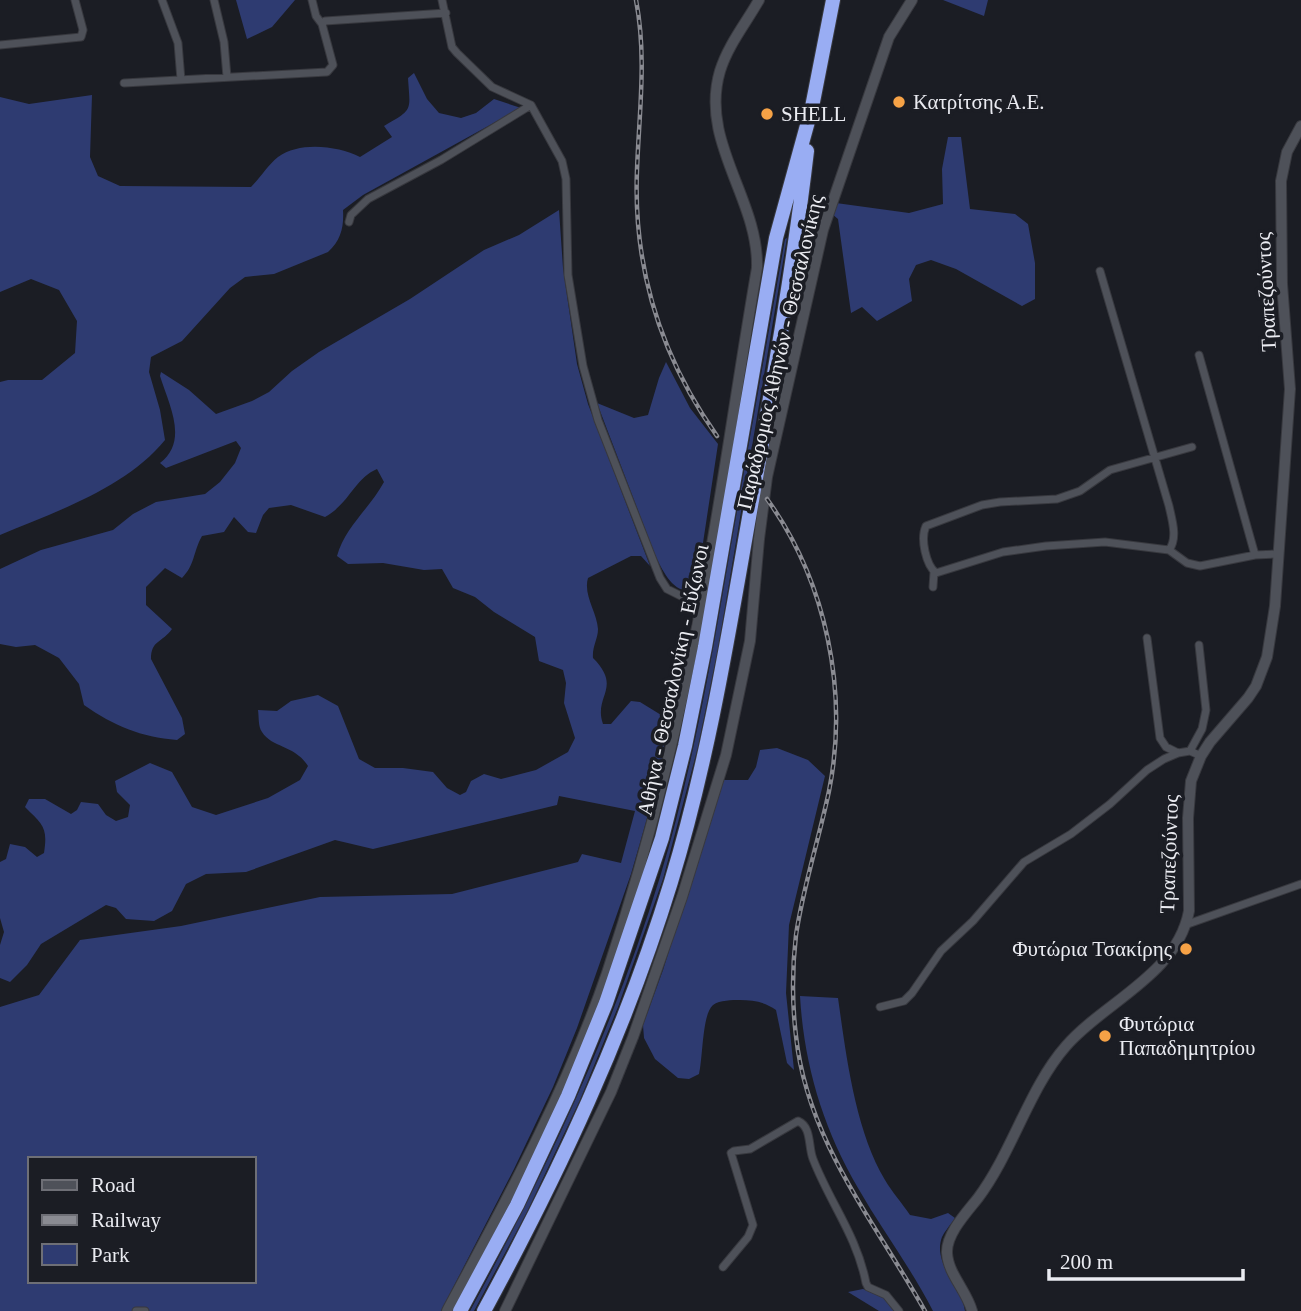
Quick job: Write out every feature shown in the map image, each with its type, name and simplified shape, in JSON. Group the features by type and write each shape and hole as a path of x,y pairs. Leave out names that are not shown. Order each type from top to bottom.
{"highway":[{"name":"Αθήνα - Θεσσαλονίκη - Εύζωνοι","path":"460,1311 517,1205 568,1096 606,1003 650,877 685,746 705,648 776,238 812,108 833,0"},
{"name":"Αθήνα - Θεσσαλονίκη - Εύζωνοι","path":"484,1311 535,1217 592,1095 652,940 688,821 726,651 797,241 812,108"}],"main road":[{"path":"447,1311 501,1210 579,1046 606,974 648,837 683,692 701,606 757,268 755,232 719,135 715,118 715,96 726,57 759,0"},
{"name":"Παράδρομος Αθηνών - Θεσσαλονίκης","path":"505,1311 611,1092 682,897 726,755 748,654 767,477 823,230 889,37 912,0"},
{"name":"Τραπεζούντος","path":"972,1311 947,1259 948,1245 994,1174 1061,1052 1083,1029 1143,981 1168,954 1185,925 1190,892 1188,794 1191,781 1201,756 1248,698 1262,671 1269,647 1275,606 1290,381 1282,284 1281,181 1285,157 1301,126"}],"street":[{"path":"0,45 81,37 83,30 75,0"},
{"path":"162,0 178,43 181,80"},
{"path":"214,0 224,42 227,77"},
{"path":"124,83 327,72 333,65 322,24 316,16 312,0"},
{"path":"442,0 453,47 457,53 492,87 531,105 562,161 566,179 568,275 583,366 598,420 660,578 667,589 701,606"},
{"path":"322,24 330,19 446,13"},
{"path":"349,222 351,215 368,199 441,160 531,105"},
{"path":"1100,271 1172,519 1173,546 1169,550"},
{"path":"1199,355 1255,555"},
{"path":"933,587 934,572 922,539 926,526 982,505 1057,499 1080,491 1110,470 1192,447"},
{"path":"934,572 1003,552 1105,542 1169,550 1187,563 1200,566 1255,555 1279,554"},
{"path":"1147,638 1160,738 1166,747 1178,752"},
{"path":"1190,751 1202,729 1206,710 1199,645"},
{"path":"880,1007 904,1001 912,993 941,951 984,909 1024,862 1071,834 1110,804 1147,770 1178,752 1190,751 1201,756"},
{"path":"1185,925 1301,884"},
{"path":"723,1267 748,1237 752,1225 731,1153 750,1149 798,1121 803,1123 807,1130 813,1159 854,1239 868,1287 892,1299 899,1311"},
{"path":"136,1311 145,1311"}],"green space":[{"path":"236,0 295,0 272,27 247,39"},
{"path":"943,0 988,0 984,16"},
{"path":"414,73 427,99 439,113 461,118 476,113 494,99 521,108 363,195 343,210 341,233 328,252 274,274 245,277 230,288 182,341 151,357 149,372 165,440 131,472 110,485 0,535 0,382 42,380 75,353 77,321 59,290 31,279 0,292 0,97 29,104 92,95 90,157 98,176 120,186 251,187 274,160 287,152 319,147 341,150 360,157 392,137 384,126 401,116 408,108 408,78"},
{"path":"948,137 961,137 970,209 1015,214 1028,224 1035,263 1035,299 1022,306 956,269 931,260 916,265 909,279 912,301 877,321 862,307 851,313 838,219 832,214 836,203 909,213 943,204 942,169"},
{"path":"559,210 563,268 577,364 588,404 650,566 641,556 631,556 588,578 587,591 598,629 593,658 602,668 607,685 601,706 603,724 611,724 631,701 640,702 666,718 662,759 631,874 577,1028 553,1087 441,1311 0,1311 0,1007 39,995 80,940 181,926 320,897 452,894 578,862 582,854 621,863 635,811 559,796 557,805 373,849 335,840 246,872 206,874 186,884 172,911 154,921 126,919 116,908 106,905 41,944 27,965 10,982 0,978 0,945 4,932 0,918 0,862 6,859 10,844 25,847 37,857 44,853 43,827 25,807 29,799 45,799 71,814 81,802 98,804 106,815 116,821 128,817 130,805 117,792 115,781 150,763 172,772 192,807 216,815 268,798 300,780 308,766 297,754 266,737 260,727 258,710 277,711 291,701 318,695 338,706 359,759 375,768 433,772 447,788 460,795 466,792 471,781 484,774 501,779 536,770 568,752 575,738 564,703 566,683 563,670 539,661 535,637 475,597 453,588 442,569 424,570 383,563 348,564 337,556 346,536 384,482 377,469 369,473 340,505 325,517 291,505 269,508 256,533 248,532 234,517 224,532 202,536 182,578 165,568 146,587 146,605 172,629 155,645 151,659 182,718 185,734 177,740 128,729 84,705 79,684 59,658 35,645 16,647 0,644 0,569 41,550 113,530 133,514 156,502 205,494 220,482 235,463 241,448 236,441 166,468 160,463 174,444 175,433 172,410 161,372 189,390 216,414 252,401 269,392 319,352 410,299 484,250 519,235"},
{"path":"787,238 718,649 698,747 663,879 618,1007 580,1100 527,1212 474,1311 470,1311 576,1098 621,989 660,877 701,712"},
{"path":"666,362 690,408 718,444 696,589 688,590 675,586 670,581 655,555 597,403 634,418 648,415"},
{"path":"777,748 808,760 825,776 789,925 786,993 794,1070 787,1063 776,1010 759,1002 730,1000 716,1003 709,1010 699,1074 689,1079 678,1078 655,1059 644,1038 643,1025 663,970 722,780 748,780 756,767 760,750"},
{"path":"800,996 838,998 848,1067 859,1115 875,1160 891,1189 910,1215 931,1219 948,1213 955,1218 942,1237 940,1247 944,1266 959,1293 965,1311 933,1311 846,1165 817,1095 806,1047"},
{"path":"863,1289 889,1300 895,1311 879,1311 848,1292"}],"railway":[{"path":"636,0 642,64 637,206 646,276 654,310 680,375 717,436"},
{"path":"767,499 787,531 818,601 834,676 836,715 829,791 803,899 796,935 793,973 796,1036 803,1074 828,1146 925,1311"}],"place":[{"name":"Κατρίτσης Α.Ε.","path":"899,102"},
{"name":"SHELL","path":"767,114"},
{"name":"Φυτώρια Τσακίρης","path":"1186,949"},
{"name":"Φυτώρια Παπαδημητρίου","path":"1105,1036"}]}
